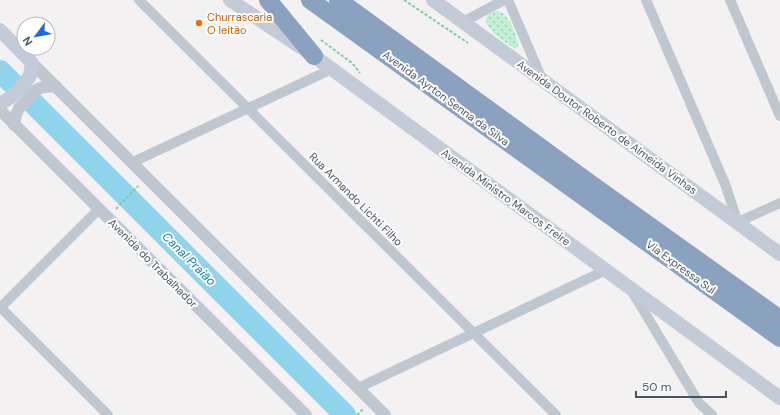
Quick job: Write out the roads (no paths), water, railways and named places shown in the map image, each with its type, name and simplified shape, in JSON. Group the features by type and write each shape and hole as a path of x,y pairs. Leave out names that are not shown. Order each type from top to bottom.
{"highway":[{"path":"268,0 314,56"},
{"name":"Avenida Ayrton Senna da Silva","path":"310,0 587,190"},
{"name":"Avenida Ayrton Senna da Silva","path":"338,0 587,190"},
{"name":"Via Expressa Sul","path":"587,190 780,319"},
{"name":"Via Expressa Sul","path":"587,190 780,338"}],"main road":[{"name":"Avenida Ministro Marcos Freire","path":"230,0 332,69 780,398"},
{"name":"Avenida Doutor Roberto de Almeida Vinhas","path":"433,0 780,254"},
{"path":"0,30 32,62 30,74 32,85 9,103"}],"street":[{"name":"Rua Armando Lichti Filho","path":"139,0 556,415"},
{"path":"463,22 504,0"},
{"path":"508,0 542,79"},
{"path":"646,0 725,184 738,224 780,202"},
{"path":"730,0 780,116"},
{"path":"32,62 385,415"},
{"path":"133,162 332,69"},
{"path":"32,85 43,87 56,86"},
{"path":"9,103 16,115 14,125"},
{"name":"Avenida do Trabalhador","path":"0,110 306,415"},
{"path":"99,209 0,308 108,415"},
{"path":"358,388 606,270"},
{"path":"631,289 699,404 712,415"}],"waterway":[{"name":"Canal Praião","path":"0,71 13,84"},
{"name":"Canal Praião","path":"33,103 345,415"}],"place":[{"name":"Churrascaria O leitão","path":"199,23"}]}
